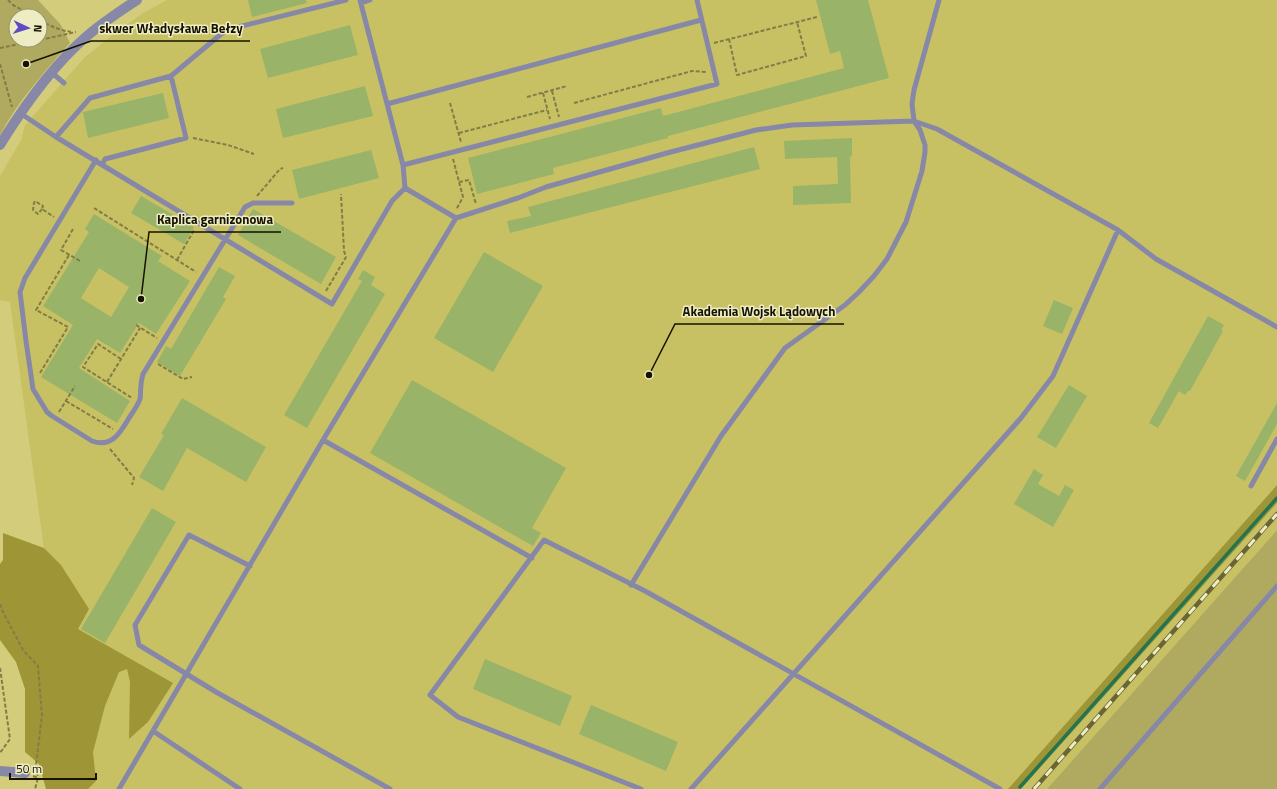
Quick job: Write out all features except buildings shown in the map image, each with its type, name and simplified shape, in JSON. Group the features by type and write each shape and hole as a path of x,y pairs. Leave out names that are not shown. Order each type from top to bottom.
{"street":[{"path":"0,146 16,110 51,72 87,36 136,0"},
{"path":"0,771 25,773"}],"lane":[{"path":"56,137 90,98 171,76 226,30 346,0"},
{"path":"16,110 56,137 332,304 392,201 405,188 403,165 361,1 370,0"},
{"path":"403,165 717,84 696,0"},
{"path":"632,585 721,436 785,348 845,305 868,282 887,258 906,222 922,171 925,145 920,130 914,121 912,104 914,90 939,0"},
{"path":"387,104 701,20"},
{"path":"51,72 64,83"},
{"path":"102,165 105,159 186,138 171,76"},
{"path":"119,789 323,440 456,218 518,198 546,187 756,130 792,125 914,121 937,129 1118,230 1156,259 1277,327"},
{"path":"96,160 25,278 20,292 33,389 47,412 99,444 108,442 122,429 138,402 141,393 140,387 143,374 245,207 253,203 292,203"},
{"path":"405,188 456,218"},
{"path":"691,789 1022,418 1053,376 1118,230"},
{"path":"1251,486 1277,439"},
{"path":"323,440 532,558"},
{"path":"250,566 189,534 135,625 139,645 216,692 390,789"},
{"path":"641,789 458,717 430,694 544,540 632,585 1000,789"},
{"path":"1100,789 1277,586"},
{"path":"153,731 240,789"}],"path":[{"path":"8,0 19,8"},
{"path":"707,44 817,17"},
{"path":"729,39 737,75 806,56 797,22"},
{"path":"48,25 62,30 74,32"},
{"path":"48,38 78,31"},
{"path":"0,64 16,110"},
{"path":"574,103 692,71 714,72"},
{"path":"527,97 567,86"},
{"path":"552,90 561,124"},
{"path":"543,93 552,126"},
{"path":"450,103 463,149"},
{"path":"459,133 547,110"},
{"path":"186,138 209,140 254,154"},
{"path":"452,152 463,197 456,209 456,218"},
{"path":"253,203 253,201 280,169 283,168"},
{"path":"459,182 469,180 478,211"},
{"path":"322,298 346,257 344,251 341,194"},
{"path":"42,209 38,214 33,210 35,201 43,206 42,209 60,221"},
{"path":"94,208 204,276"},
{"path":"177,260 198,224"},
{"path":"73,229 61,250 80,261"},
{"path":"32,380 36,380 68,327 36,310 69,255"},
{"path":"136,325 154,336"},
{"path":"107,382 140,328"},
{"path":"121,359 98,344 83,367 138,402"},
{"path":"152,361 183,379 192,377"},
{"path":"58,413 75,386"},
{"path":"66,401 114,430"},
{"path":"108,442 111,451 134,478 132,485"},
{"path":"0,604 23,650 38,666 42,715 36,765 38,778"},
{"path":"0,668 10,739 0,753"}],"shaded area":[{"path":"0,0 38,0 45,8 8,8 8,48 48,48 48,11 61,25 70,43 41,76 7,122 0,135"},
{"path":"167,0 1277,0 1277,485 1008,789 77,789 10,302 0,300 0,176 21,140 25,125 85,57 143,13"},
{"path":"1277,485 1277,503 1021,789 1008,789"},
{"path":"1277,503 1277,530 1047,789 1021,789"},
{"path":"1277,530 1277,789 1047,789"},
{"path":"3,533 44,548 61,565 89,609 78,629 173,683 148,722 129,739 130,682 127,669 119,672 105,706 93,752 96,781 88,789 46,789 39,764 25,752 25,689 16,662 0,640 0,564 3,560"}],"waterway":[{"path":"1020,787 1277,498"}],"railway":[{"path":"1034,789 1277,514"}],"place":[{"name":"skwer Władysława Bełzy","path":"26,64"},
{"name":"Kaplica garnizonowa","path":"141,299"},
{"name":"Akademia Wojsk Lądowych","path":"649,375"}]}
